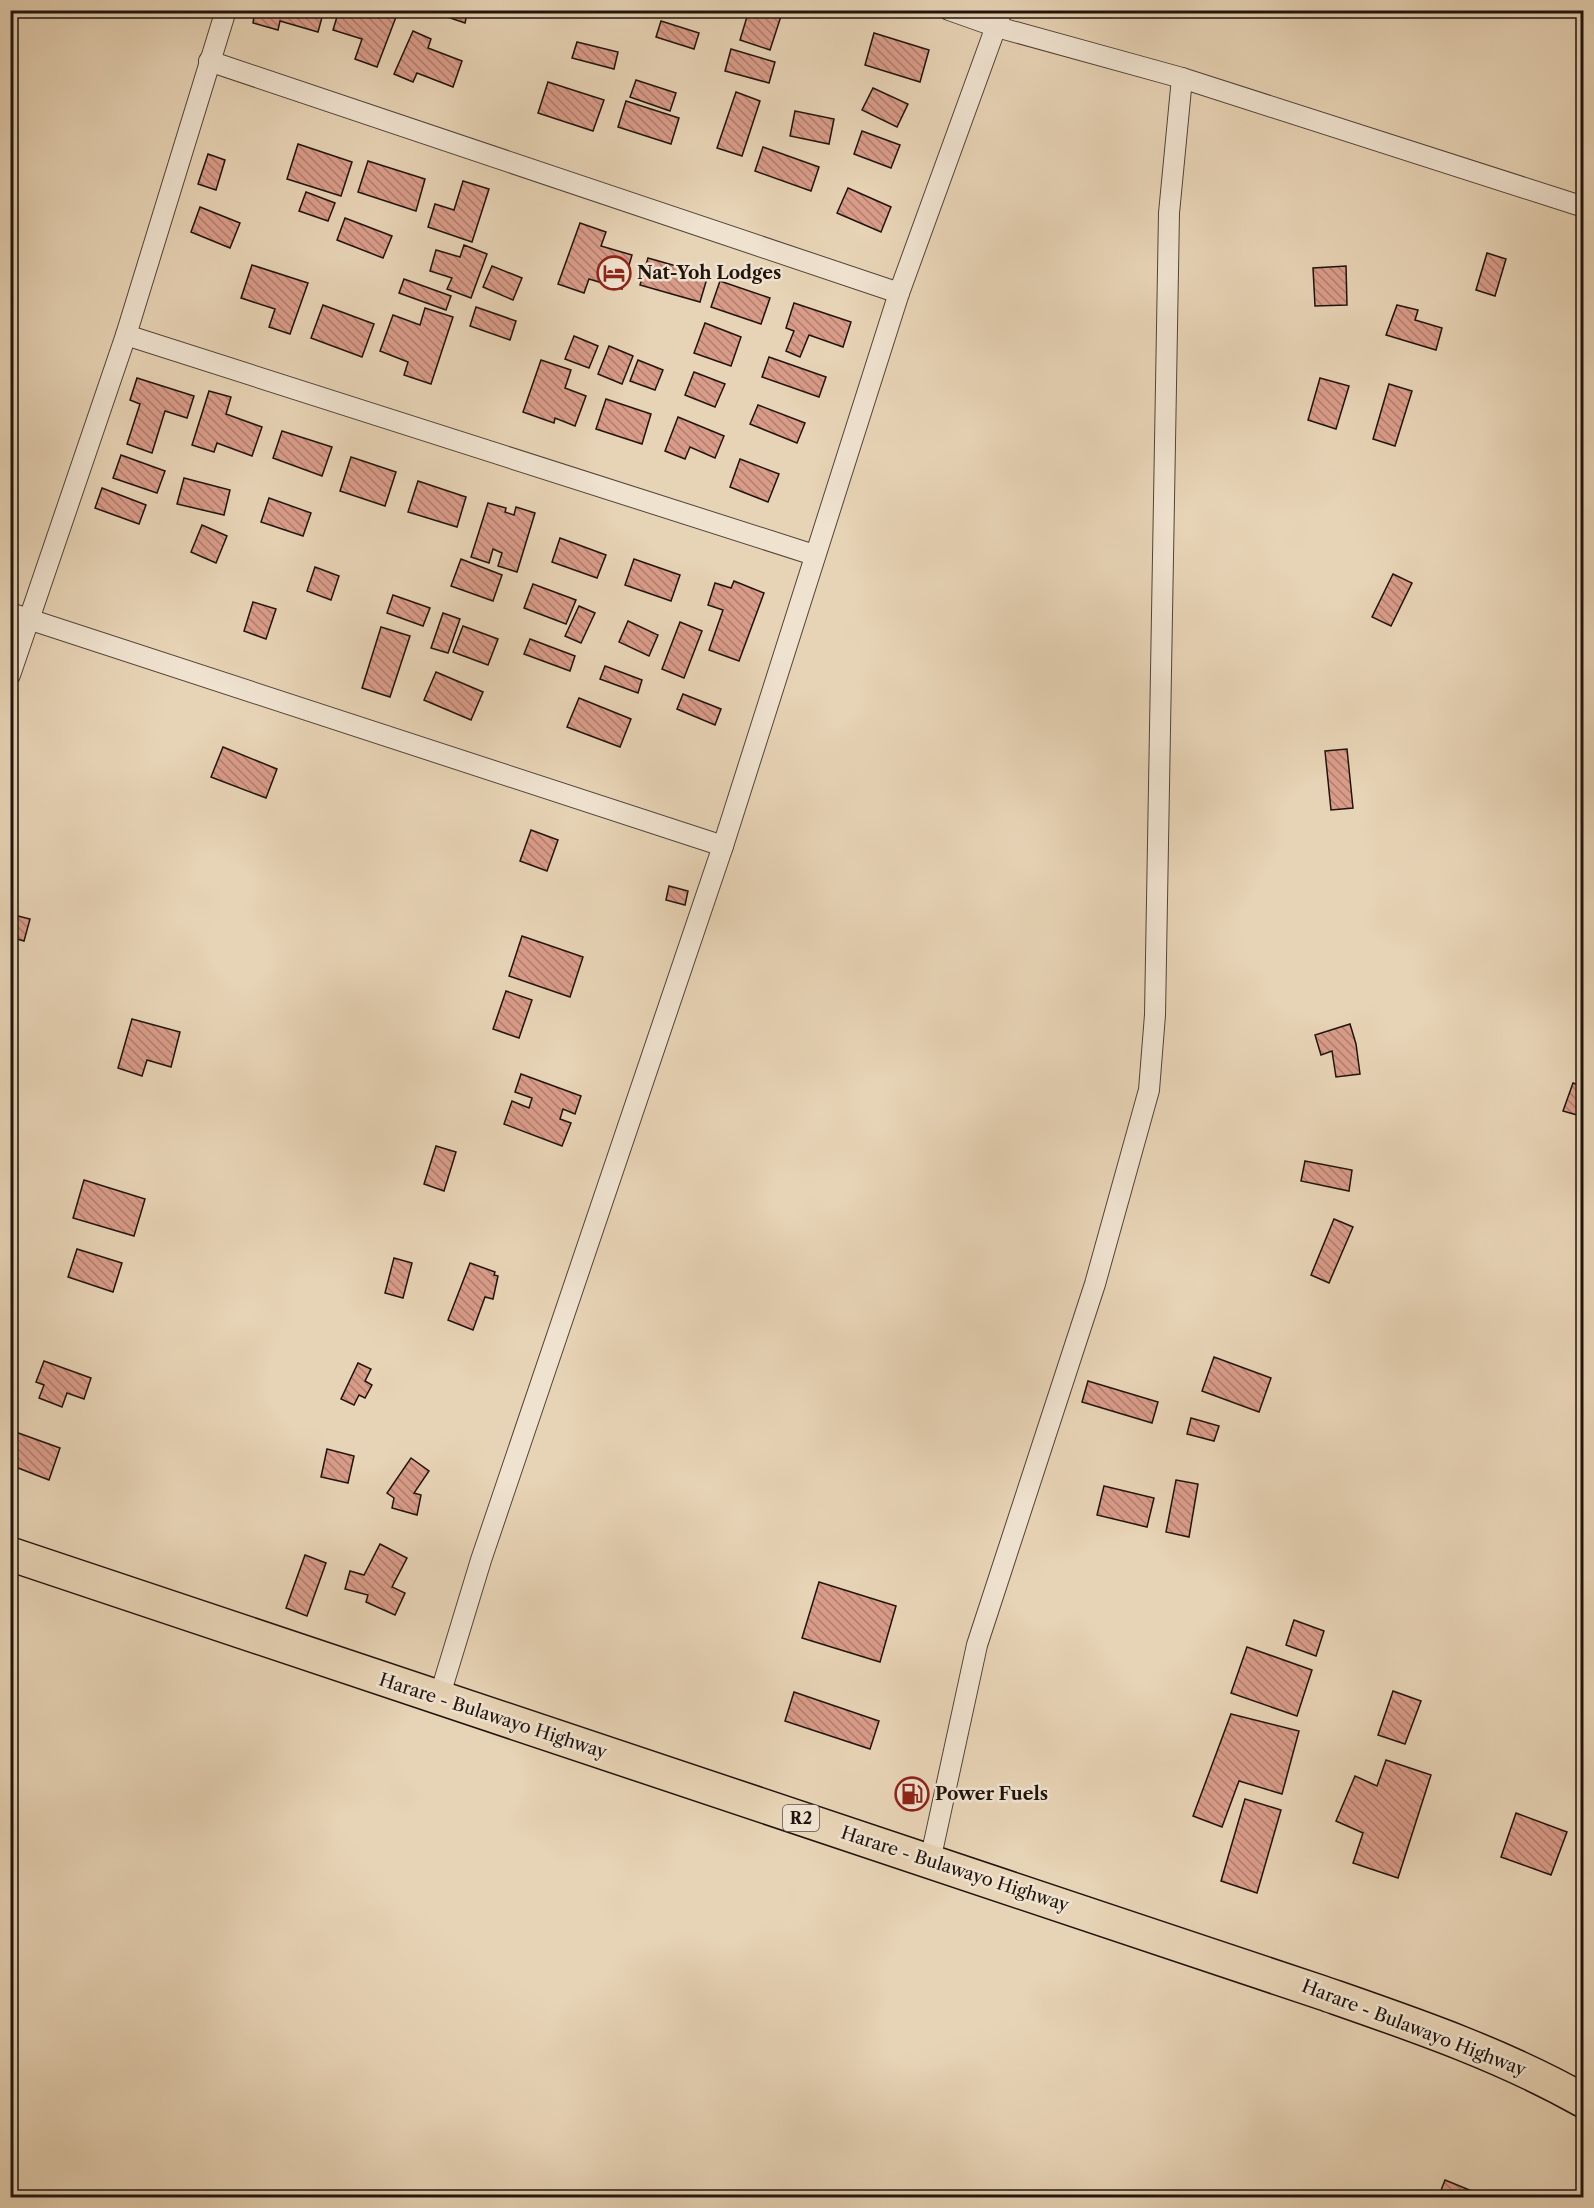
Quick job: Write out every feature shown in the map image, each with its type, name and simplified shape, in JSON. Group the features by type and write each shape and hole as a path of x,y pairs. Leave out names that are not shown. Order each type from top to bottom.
{"highway":[{"name":"Harare - Bulawayo Highway","path":"10,1554 930,1861 1455,2040 1538,2075 1584,2101"}],"street":[{"path":"10,675 20,616 126,335 226,10"},
{"path":"949,10 999,19 1584,207"},
{"path":"438,1698 481,1560 723,846 898,293 999,19"},
{"path":"209,61 898,293"},
{"path":"930,1861 977,1645 1095,1284 1149,1090 1155,1015 1169,213 1182,78"},
{"path":"126,335 814,555"},
{"path":"20,616 723,846"}],"building":[{"path":"255,10 324,10 318,32 280,21 278,30 253,23"},
{"path":"339,10 379,10 396,17 377,67 355,59 362,39 333,30"},
{"path":"427,10 468,10 465,23"},
{"path":"749,10 783,10 770,50 740,40"},
{"path":"661,21 699,33 694,49 656,37"},
{"path":"413,31 431,39 428,48 462,61 453,87 417,73 413,82 394,74"},
{"path":"874,33 929,50 920,82 865,65"},
{"path":"577,42 618,52 614,69 572,58"},
{"path":"731,49 775,62 769,83 725,71"},
{"path":"636,80 676,93 670,111 630,97"},
{"path":"548,82 604,100 593,131 538,113"},
{"path":"873,88 908,104 897,127 862,110"},
{"path":"736,92 760,101 742,156 717,148"},
{"path":"626,101 679,118 671,144 618,127"},
{"path":"795,111 834,119 829,144 790,136"},
{"path":"862,131 900,145 891,168 854,154"},
{"path":"298,144 352,162 341,196 287,179"},
{"path":"763,147 819,167 811,191 755,171"},
{"path":"208,154 225,160 216,190 198,184"},
{"path":"368,161 425,179 416,211 358,192"},
{"path":"463,181 489,189 472,242 428,227 435,204 454,210"},
{"path":"848,188 891,207 881,232 837,213"},
{"path":"306,192 335,203 328,221 299,211"},
{"path":"200,207 240,223 230,248 191,232"},
{"path":"345,218 392,236 383,258 337,240"},
{"path":"580,223 606,232 601,246 632,255 622,289 589,279 584,293 558,284"},
{"path":"464,245 487,254 471,298 447,289 452,278 430,271 436,250 460,257"},
{"path":"1487,253 1506,259 1495,296 1476,290"},
{"path":"648,258 708,275 700,302 640,285"},
{"path":"252,265 308,283 290,334 269,327 275,309 241,298"},
{"path":"492,266 522,278 513,300 483,287"},
{"path":"1346,266 1347,305 1315,306 1313,268"},
{"path":"404,279 451,296 446,310 399,293"},
{"path":"720,281 770,298 761,324 711,307"},
{"path":"794,303 851,322 843,347 809,335 800,357 786,351 794,331 786,328"},
{"path":"323,305 374,324 362,357 311,338"},
{"path":"1397,305 1418,310 1415,320 1442,328 1436,350 1386,335"},
{"path":"476,307 516,321 510,340 470,326"},
{"path":"425,308 453,317 431,384 404,375 408,362 380,351 393,315 420,325"},
{"path":"705,323 741,337 731,366 694,353"},
{"path":"574,336 598,346 589,368 565,359"},
{"path":"609,346 633,356 622,384 598,374"},
{"path":"769,357 826,377 819,397 762,377"},
{"path":"541,360 571,370 565,388 586,396 575,426 555,418 554,423 523,412"},
{"path":"638,360 663,370 655,390 630,381"},
{"path":"694,372 725,384 715,407 685,395"},
{"path":"137,378 194,396 187,418 165,411 152,453 127,444 140,404 130,400"},
{"path":"1320,378 1349,386 1336,429 1308,420"},
{"path":"1389,384 1412,391 1395,446 1373,439"},
{"path":"209,391 231,397 226,414 262,427 252,456 217,443 214,452 192,445"},
{"path":"606,399 651,414 642,444 596,429"},
{"path":"758,405 805,423 797,443 750,424"},
{"path":"678,417 724,436 715,458 690,447 685,459 665,451"},
{"path":"282,431 332,447 322,476 273,458"},
{"path":"121,455 165,471 157,493 113,478"},
{"path":"351,457 396,472 385,506 340,491"},
{"path":"740,459 779,474 768,502 730,487"},
{"path":"184,478 230,490 224,515 177,504"},
{"path":"418,481 466,497 457,527 408,512"},
{"path":"102,488 146,505 139,524 95,508"},
{"path":"269,498 311,513 303,536 261,522"},
{"path":"488,503 506,508 505,512 514,515 516,507 535,513 517,572 498,566 502,553 493,549 489,563 471,557"},
{"path":"202,525 227,536 216,563 191,552"},
{"path":"560,538 606,555 597,578 552,562"},
{"path":"461,559 502,575 493,601 451,586"},
{"path":"634,559 680,575 671,601 625,585"},
{"path":"315,567 339,576 331,600 307,591"},
{"path":"1393,574 1412,583 1391,626 1372,617"},
{"path":"734,581 764,593 739,661 709,650 723,610 708,605 715,583 731,588"},
{"path":"533,584 576,600 566,624 524,608"},
{"path":"393,595 430,608 423,626 387,613"},
{"path":"253,602 276,609 266,639 244,631"},
{"path":"579,606 595,613 581,643 565,636"},
{"path":"443,613 460,619 448,653 431,648"},
{"path":"628,621 658,635 649,656 619,642"},
{"path":"680,622 702,631 684,678 662,669"},
{"path":"463,626 498,639 488,665 453,652"},
{"path":"381,627 410,636 390,697 362,688"},
{"path":"530,639 575,656 570,671 524,654"},
{"path":"605,666 642,680 638,693 600,679"},
{"path":"436,672 483,692 471,720 424,700"},
{"path":"683,694 721,709 715,725 677,709"},
{"path":"579,698 631,719 620,747 567,727"},
{"path":"223,747 277,769 266,798 211,777"},
{"path":"1347,749 1353,808 1331,810 1325,751"},
{"path":"531,830 558,840 547,871 520,861"},
{"path":"669,886 688,891 685,905 666,900"},
{"path":"10,914 30,919 24,941 10,937"},
{"path":"522,936 583,957 570,997 509,976"},
{"path":"506,991 532,1000 519,1038 493,1029"},
{"path":"132,1019 180,1032 171,1067 147,1060 142,1076 118,1068"},
{"path":"1350,1024 1356,1044 1360,1074 1336,1077 1332,1051 1321,1055 1315,1035"},
{"path":"521,1074 581,1096 575,1114 563,1109 560,1119 571,1123 562,1146 504,1124 512,1101 529,1108 532,1098 515,1092"},
{"path":"1573,1083 1584,1087 1584,1117 1563,1111"},
{"path":"436,1146 456,1152 444,1191 424,1184"},
{"path":"1305,1161 1352,1170 1349,1191 1301,1181"},
{"path":"84,1180 145,1199 134,1236 73,1218"},
{"path":"1334,1219 1353,1227 1329,1283 1311,1275"},
{"path":"77,1249 122,1263 113,1292 68,1277"},
{"path":"394,1258 412,1263 403,1298 385,1293"},
{"path":"470,1263 495,1272 494,1275 498,1276 493,1299 485,1297 473,1330 448,1320"},
{"path":"1214,1357 1271,1378 1259,1412 1202,1391"},
{"path":"44,1361 91,1378 84,1399 67,1393 62,1407 39,1398 44,1385 36,1382"},
{"path":"358,1363 371,1369 365,1381 372,1385 365,1398 359,1395 354,1405 341,1399"},
{"path":"1088,1381 1158,1402 1152,1423 1082,1402"},
{"path":"1191,1418 1219,1426 1214,1441 1187,1434"},
{"path":"10,1430 60,1448 49,1480 13,1466 10,1472"},
{"path":"327,1449 354,1456 348,1483 321,1477"},
{"path":"411,1458 429,1471 414,1493 421,1495 417,1515 392,1508 394,1498 387,1493"},
{"path":"1176,1480 1198,1484 1189,1537 1166,1532"},
{"path":"1104,1486 1154,1498 1147,1527 1097,1515"},
{"path":"380,1544 407,1558 392,1587 405,1593 395,1615 366,1602 368,1595 345,1589 350,1571 364,1575"},
{"path":"305,1555 326,1563 307,1616 286,1608"},
{"path":"819,1582 896,1606 880,1662 802,1638"},
{"path":"1294,1620 1324,1631 1316,1656 1286,1645"},
{"path":"1247,1647 1312,1670 1297,1716 1231,1693"},
{"path":"1393,1691 1421,1701 1405,1744 1378,1735"},
{"path":"794,1692 879,1721 870,1749 785,1721"},
{"path":"1231,1714 1299,1731 1282,1794 1239,1781 1222,1827 1193,1816"},
{"path":"1386,1760 1431,1775 1398,1878 1353,1863 1363,1833 1336,1821 1355,1776 1377,1786"},
{"path":"1245,1799 1281,1810 1257,1893 1221,1881"},
{"path":"1516,1813 1567,1832 1551,1875 1501,1857"},
{"path":"1445,2180 1489,2198 1438,2198"}],"place":[{"name":"Nat-Yoh Lodges","path":"614,273"},
{"name":"Power Fuels","path":"912,1794"}]}
